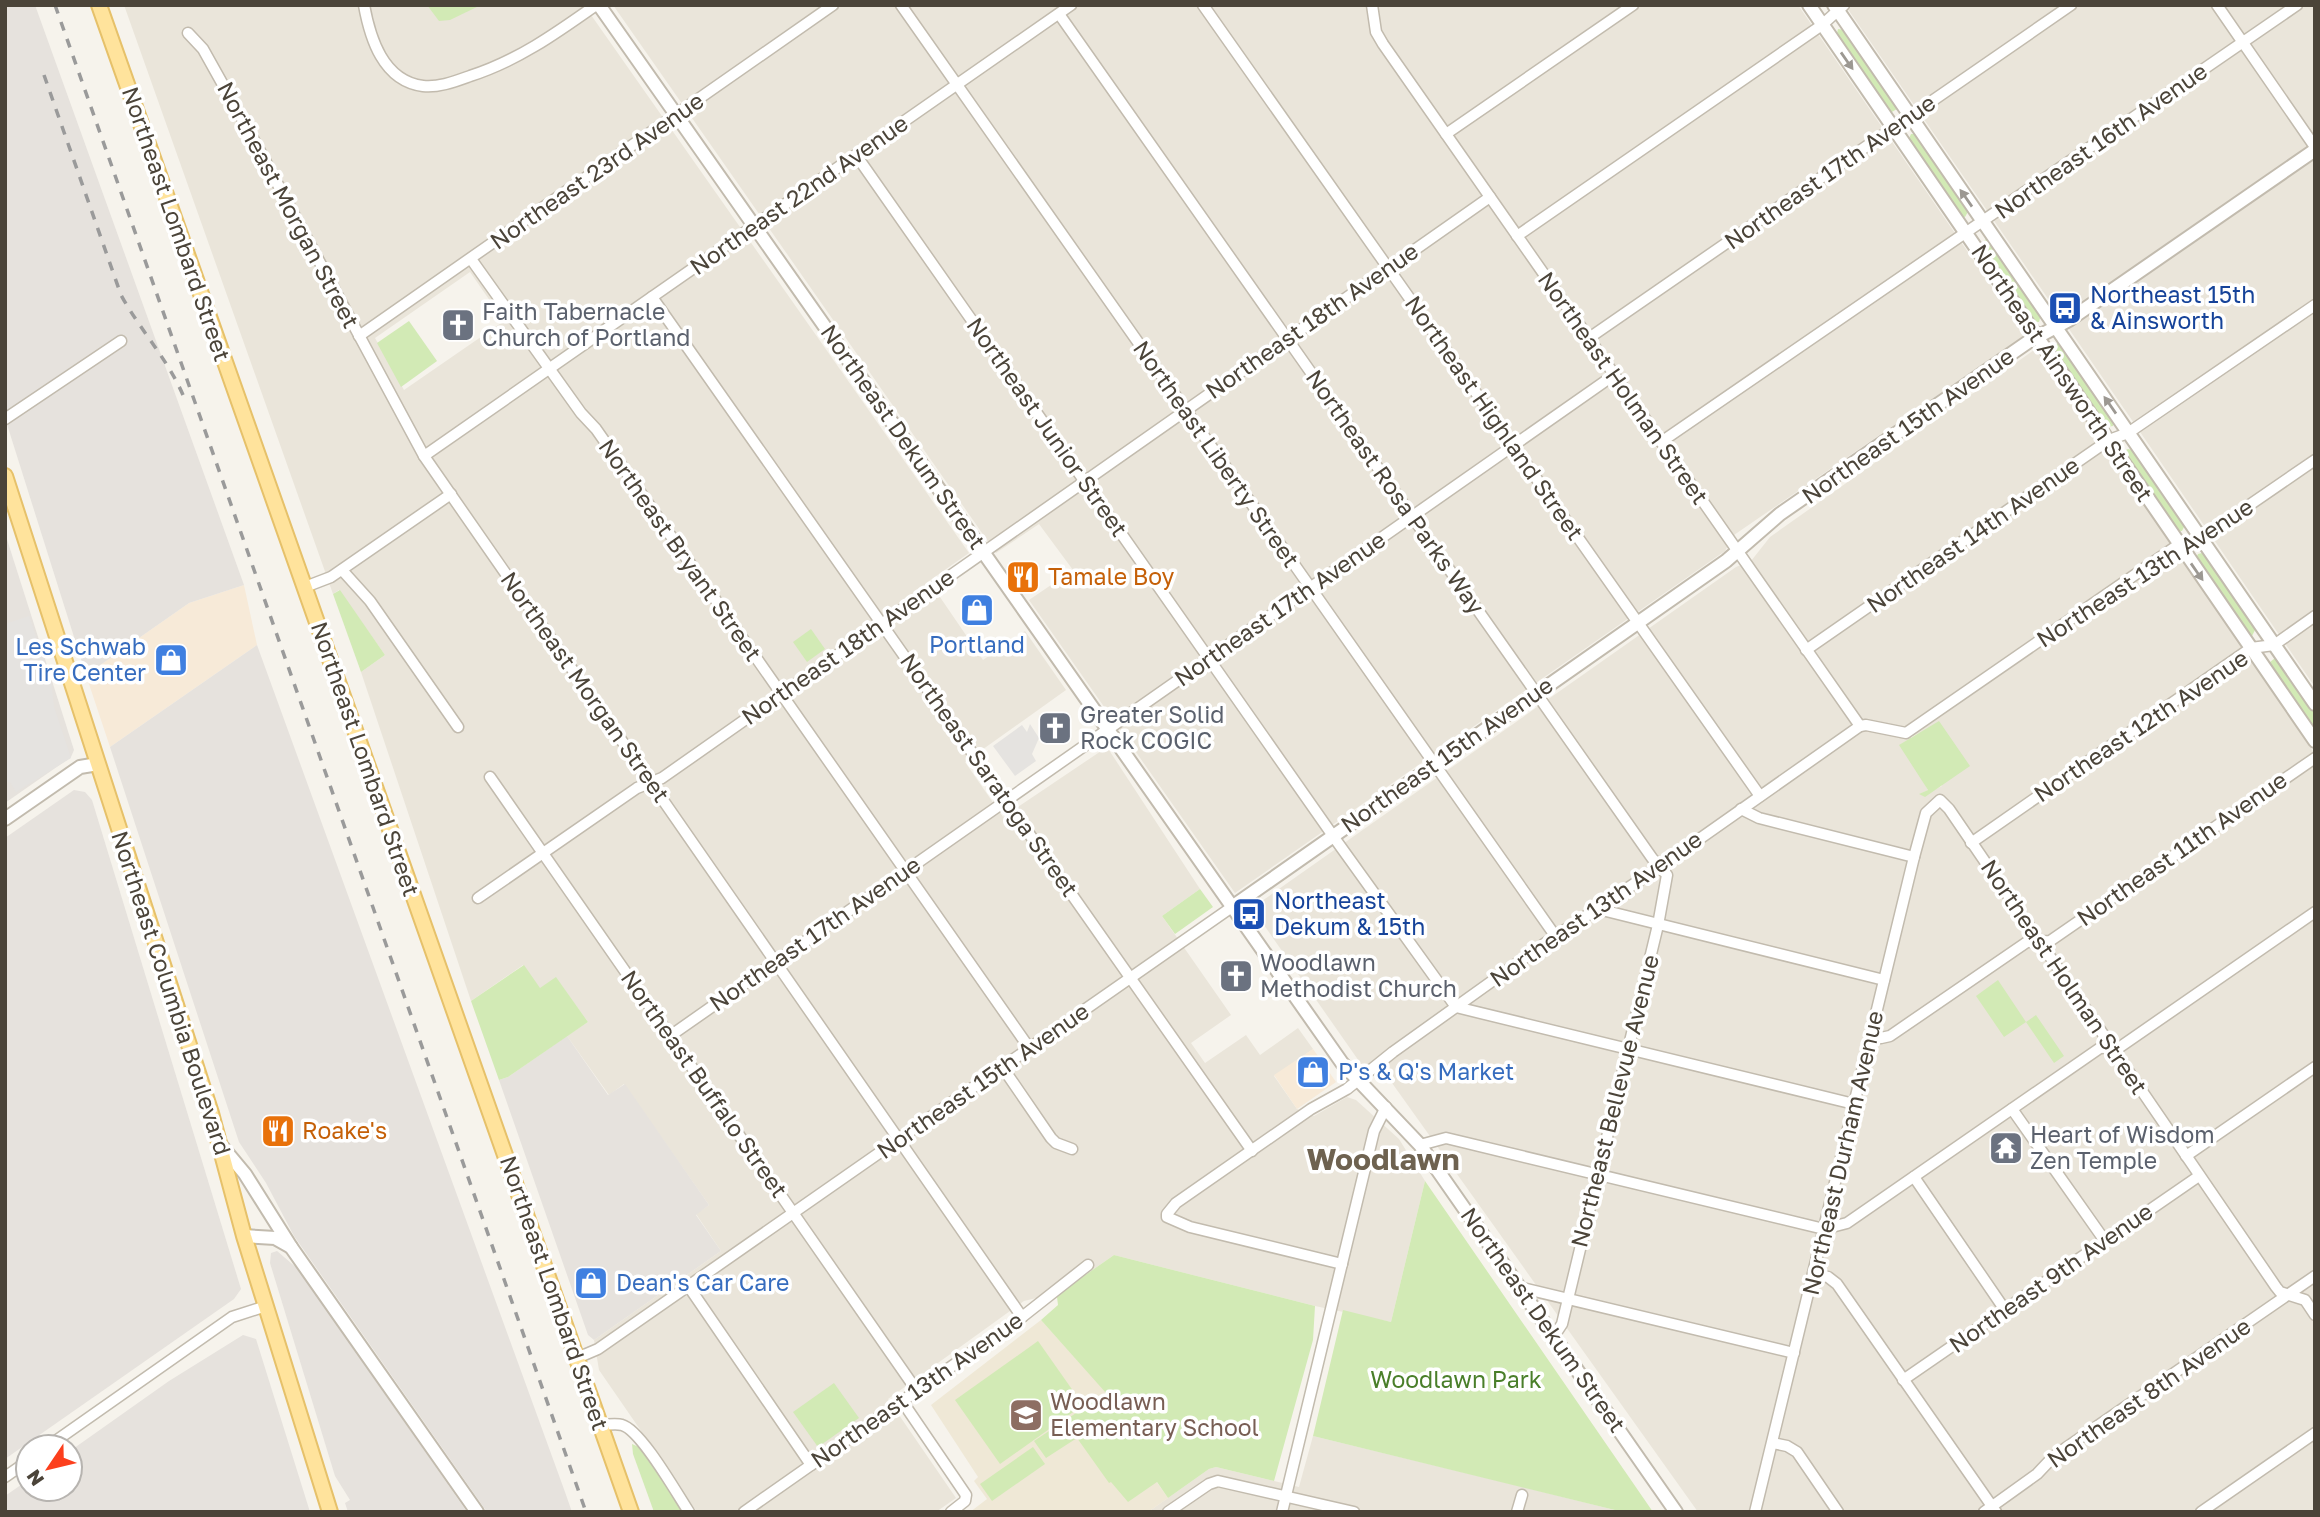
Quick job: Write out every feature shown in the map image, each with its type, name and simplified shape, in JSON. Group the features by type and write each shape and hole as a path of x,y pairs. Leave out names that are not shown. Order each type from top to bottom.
{"main road":[{"name":"Northeast Lombard Street","path":"99,5 631,1512"},
{"name":"Northeast Columbia Boulevard","path":"5,476 220,1144 244,1236 330,1512"}],"street":[{"path":"364,5 374,44 382,59 391,71 425,87 505,64 597,5"},
{"name":"Northeast Dekum Street","path":"597,5 1342,1063 1420,1145 1676,1512"},
{"name":"Northeast 23rd Avenue","path":"359,336 834,5"},
{"name":"Northeast Liberty Street","path":"901,5 1556,937"},
{"name":"Northeast 22nd Avenue","path":"424,456 1071,5"},
{"name":"Northeast Highland Street","path":"1203,5 1760,796"},
{"name":"Northeast Holman Street","path":"1372,5 1378,37 1860,726"},
{"path":"1446,134 1633,5"},
{"name":"Northeast Ainsworth Street","path":"1808,5 2315,741"},
{"name":"Northeast 17th Avenue","path":"1589,338 2071,5"},
{"path":"2217,5 2315,148"},
{"name":"Northeast 16th Avenue","path":"1661,442 2297,5"},
{"path":"1517,236 1822,24 1839,7"},
{"name":"Northeast Ainsworth Street","path":"1839,7 1910,116 2315,704"},
{"name":"Northeast Rosa Parks Way","path":"1059,14 1652,858 1661,866"},
{"name":"Northeast Morgan Street","path":"188,33 203,50 424,456 1022,1317"},
{"name":"Northeast 15th Avenue","path":"577,1358 598,1349 794,1214 1535,692 1726,561 1780,514 2038,337 2080,312 2315,148"},
{"name":"Northeast Junior Street","path":"856,155 1332,835 1456,1007"},
{"name":"Northeast 18th Avenue","path":"478,898 637,788 662,778 1490,197"},
{"name":"Northeast Bryant Street","path":"471,259 581,413 596,429 1030,1049"},
{"name":"Northeast Saratoga Street","path":"652,298 1252,1151"},
{"name":"Northeast 14th Avenue","path":"1806,650 2109,440 2128,433 2315,305"},
{"path":"5,419 121,341"},
{"name":"Northeast 17th Avenue","path":"670,1035 1614,375"},
{"name":"Northeast 13th Avenue","path":"1342,1264 1189,1227 1167,1217 1176,1203 1311,1109 1360,1080 1393,1052 1456,1007 1860,726 1906,733 2178,545 2200,539 2315,460"},
{"path":"304,587 323,581 451,495"},
{"path":"342,569 370,601 458,727"},
{"name":"Northeast 12th Avenue","path":"1971,843 2251,648 2274,645 2315,616"},
{"name":"Northeast 11th Avenue","path":"1870,1036 1889,1036 2027,942 2050,941 2315,758"},
{"path":"5,819 80,767 98,764"},
{"name":"Northeast Buffalo Street","path":"489,777 917,1391"},
{"name":"Northeast Holman Street","path":"1940,800 2276,1287 2305,1300 2315,1315"},
{"name":"Northeast Durham Avenue","path":"1755,1512 1914,857 1926,813 1940,800"},
{"path":"1741,809 1759,818 1914,857"},
{"name":"Northeast Bellevue Avenue","path":"1554,1336 1562,1324 1658,925 1667,878 1661,866"},
{"path":"1598,909 1884,980"},
{"path":"1420,1145 1446,1138 1824,1229 1847,1223 2100,1048 2120,1047 2315,912"},
{"path":"1456,1007 1854,1104"},
{"path":"2186,1156 2315,1067"},
{"path":"1003,1068 1051,1138 1072,1149"},
{"path":"1282,1512 1374,1131 1386,1107"},
{"path":"2012,1109 2105,1241"},
{"path":"220,1144 252,1183 292,1247 477,1512"},
{"name":"Northeast 9th Avenue","path":"1903,1380 2199,1176"},
{"path":"1914,1177 2005,1310"},
{"path":"244,1236 275,1238 292,1247"},
{"name":"Northeast 13th Avenue","path":"744,1512 1022,1317 1088,1265"},
{"path":"1814,1274 1833,1280 1990,1510"},
{"name":"Northeast 8th Avenue","path":"1990,1510 2037,1474 2054,1456 2315,1276"},
{"path":"689,1287 811,1465"},
{"path":"1522,1288 1794,1353"},
{"path":"67,1433 232,1317 266,1306"},
{"path":"902,1401 966,1495 965,1501 951,1512"},
{"path":"600,1425 621,1425 634,1434 650,1453 689,1512"},
{"path":"2201,1512 2315,1433"},
{"path":"1773,1443 1787,1446 1797,1452 1838,1512"},
{"path":"1168,1512 1209,1483 1218,1481 1354,1512"},
{"path":"1517,1512 1522,1495"},
{"path":"758,1502 765,1512"}],"shaded area":[{"path":"5,5 35,5 244,585 189,603 86,675 5,418"},
{"path":"124,5 584,5 969,553 929,581 983,660 1025,631 1066,690 965,762 1003,817 1107,747 1200,889 1162,916 1231,1015 1191,1043 1205,1063 1246,1035 1260,1055 1298,1028 1313,1049 1274,1076 1297,1109 1314,1116 1347,1097 1356,1100 1399,1139 1425,1181 1391,1322 1315,1306 1114,1255 1061,1292 1024,1301 888,1399 956,1498 936,1512 697,1512 599,1370 594,1340 721,1251 696,1214 709,1205 624,1084 609,1095 567,1036 588,1022 556,978 540,989 523,965 471,1001 361,672 385,655 339,590 333,594","holes":["470,272 504,321 404,390 375,338"]},
{"path":"613,5 1798,5 2025,335 1734,535 1725,551 1235,893 1029,600 1073,570 1039,524 996,553"},
{"path":"1845,5 2315,5 2315,687 2136,426"},
{"path":"2037,348 2315,754 2315,1512 1698,1512 1382,1069 1361,1064 1252,908 1736,567 1751,561 1770,537","holes":["1930,728 1942,786 1924,795 1920,794 1928,790 1918,772 1911,737"]},
{"path":"5,533 74,750 71,757 5,803"},
{"name":"Les Schwab Tire Center","path":"244,585 257,645 110,747 86,675 189,603"},
{"path":"29,616 51,680 54,707 71,758 16,792 10,782 5,783 5,624"},
{"path":"257,645 572,1512 487,1512 294,1236 266,1183 239,1142 110,747"},
{"path":"1030,724 1039,738 1032,754 1036,761 1015,776 993,746 1022,725 1027,732"},
{"path":"74,790 85,792 92,800 241,1289 234,1299 42,1433 14,1433 14,1453 5,1459 5,838"},
{"path":"567,1036 608,1095 625,1084 709,1205 696,1215 721,1251 594,1340 588,1335 499,1080 508,1077"},
{"path":"1313,1049 1336,1082 1297,1109 1274,1075"},
{"path":"277,1251 298,1269 467,1512 348,1512 345,1503 350,1500 335,1476 270,1263 271,1253"},
{"name":"Woodlawn Elementary School","path":"1041,1320 1107,1393 1146,1467 1168,1498 1148,1512 970,1512 987,1499 974,1481 978,1477 931,1405"},
{"path":"243,1335 256,1339 310,1512 5,1512 5,1496 14,1490 14,1503 84,1503 84,1441 169,1381"},
{"path":"1313,1436 1623,1512 1148,1512 1209,1469 1216,1467 1299,1487"}],"green space":[{"path":"427,5 481,5 450,20 439,21"},
{"path":"1838,29 1846,30 1897,105 1897,109 1890,113 1836,37"},
{"path":"1911,134 1917,134 1969,210 1965,217 1959,216 1908,141"},
{"path":"1986,239 1991,240 2041,315 2039,322 2033,322 1981,244"},
{"path":"409,321 437,361 401,387 377,343"},
{"path":"2058,343 2062,345 2114,422 2113,426 2106,427 2053,352"},
{"path":"2128,449 2132,450 2185,525 2182,531 2176,531 2123,456"},
{"path":"2202,553 2256,628 2252,636 2247,634 2196,558"},
{"path":"340,590 385,655 361,672 333,594"},
{"path":"811,629 825,649 807,662 793,642"},
{"path":"2275,658 2315,713 2315,732 2269,666"},
{"path":"1939,721 1970,766 1925,797 1919,794 1928,790 1899,745"},
{"path":"1200,889 1213,907 1175,934 1162,916"},
{"path":"524,965 540,988 556,977 588,1022 508,1077 499,1080 471,1001"},
{"path":"1998,980 2026,1022 2004,1037 1976,996"},
{"path":"2036,1015 2064,1056 2054,1063 2026,1022"},
{"name":"Woodlawn Park","path":"1425,1181 1653,1512 1623,1512 1313,1436 1343,1310 1391,1322"},
{"name":"Woodlawn Park","path":"1114,1255 1315,1306 1313,1340 1274,1481 1216,1467 1209,1469 1168,1498 1157,1482 1128,1502 1111,1482 1109,1483 1077,1438 1046,1458 1034,1441 1106,1393 1041,1320 1058,1305 1057,1297 1061,1292"},
{"path":"1038,1341 1083,1405 1000,1464 955,1400"},
{"path":"834,1383 859,1418 818,1447 793,1412"},
{"path":"632,1444 641,1448 683,1512 654,1512 633,1454"},
{"path":"1033,1447 1045,1464 992,1501 980,1484"}],"railway":[{"path":"55,5 586,1512"},
{"path":"44,75 121,295 183,395"}],"place":[{"name":"Northeast 15th & Ainsworth","path":"2065,308"},
{"name":"Faith Tabernacle Church of Portland","path":"458,325"},
{"name":"Tamale Boy","path":"1023,577"},
{"name":"Portland","path":"977,610"},
{"name":"Les Schwab Tire Center","path":"171,660"},
{"name":"Greater Solid Rock COGIC","path":"1055,728"},
{"name":"Northeast Dekum & 15th","path":"1249,914"},
{"name":"Woodlawn Methodist Church","path":"1236,976"},
{"name":"P's & Q's Market","path":"1313,1072"},
{"name":"Roake's","path":"278,1131"},
{"name":"Heart of Wisdom Zen Temple","path":"2006,1148"},
{"name":"Dean's Car Care","path":"591,1283"},
{"name":"Woodlawn Elementary School","path":"1026,1415"}],"district":[{"name":"Woodlawn","path":"1383,1160"}]}
